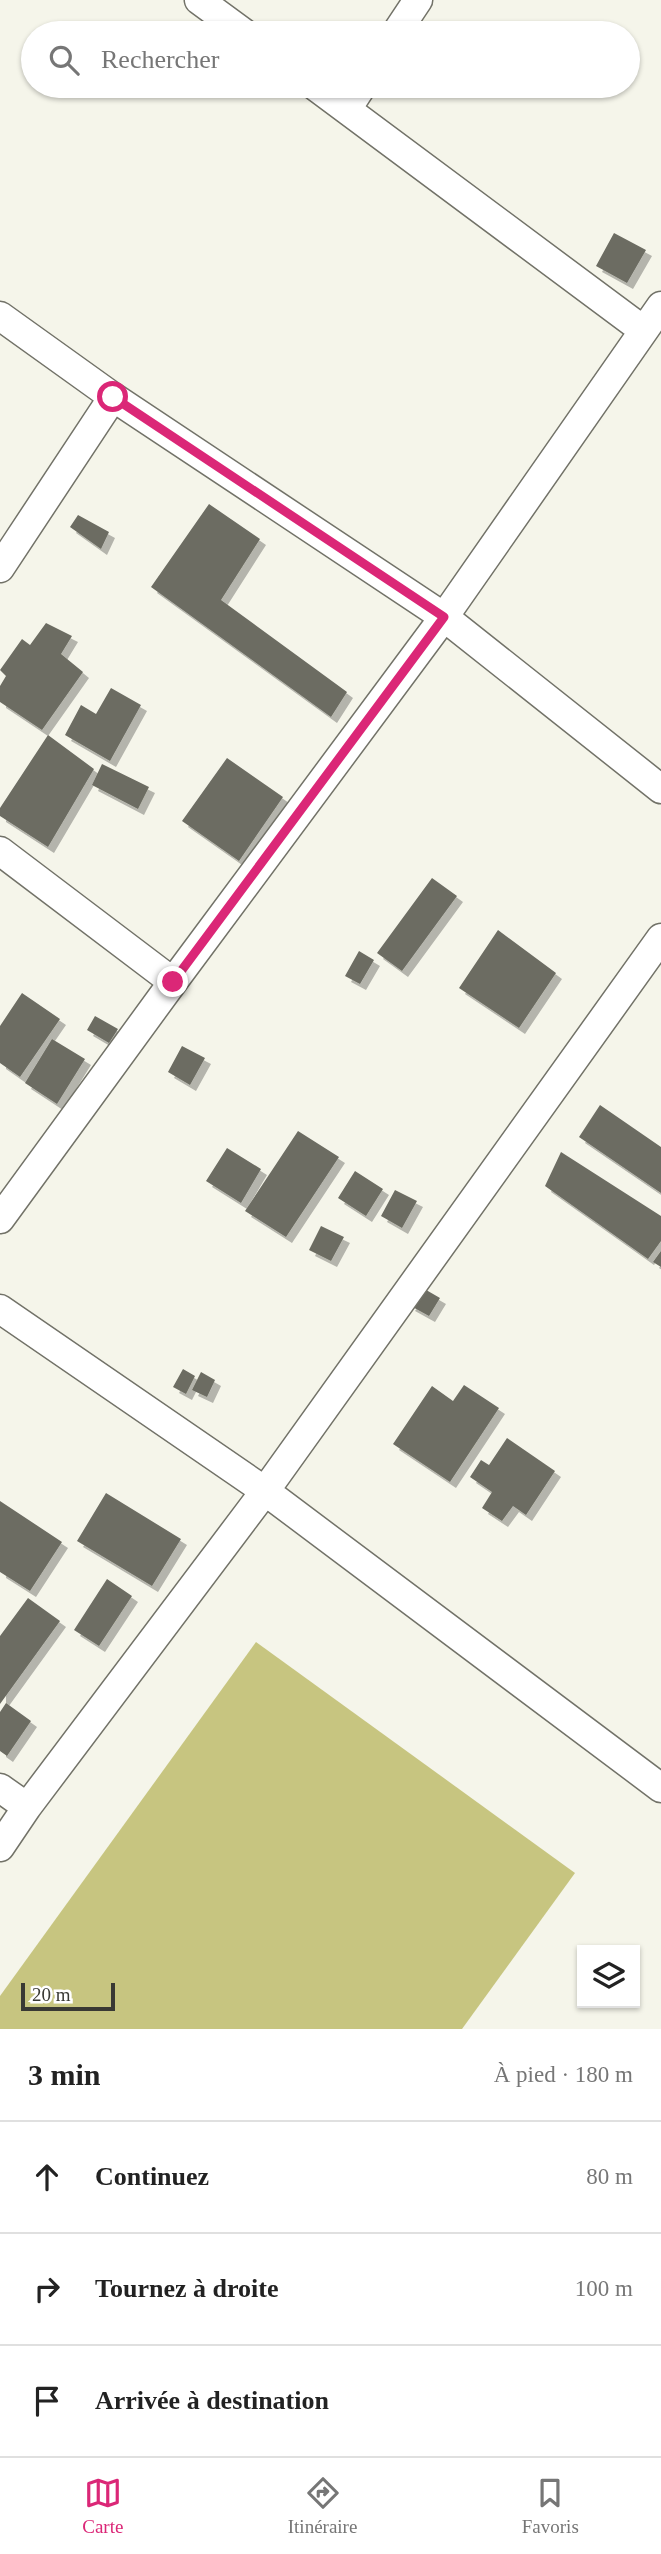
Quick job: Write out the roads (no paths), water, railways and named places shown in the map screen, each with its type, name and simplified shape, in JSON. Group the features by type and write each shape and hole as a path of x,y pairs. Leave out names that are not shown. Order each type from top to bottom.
{"street":[{"path":"199,0 228,21"},
{"path":"404,21 418,0"},
{"path":"332,98 643,330"},
{"path":"347,109 354,98"},
{"path":"0,1219 444,617 661,306"},
{"path":"0,316 113,397 444,617 661,789"},
{"path":"0,568 113,397"},
{"path":"0,851 173,982"},
{"path":"0,1847 27,1807 265,1491 661,938"},
{"path":"0,1308 265,1491 661,1788"},
{"path":"0,1788 27,1807"}]}
